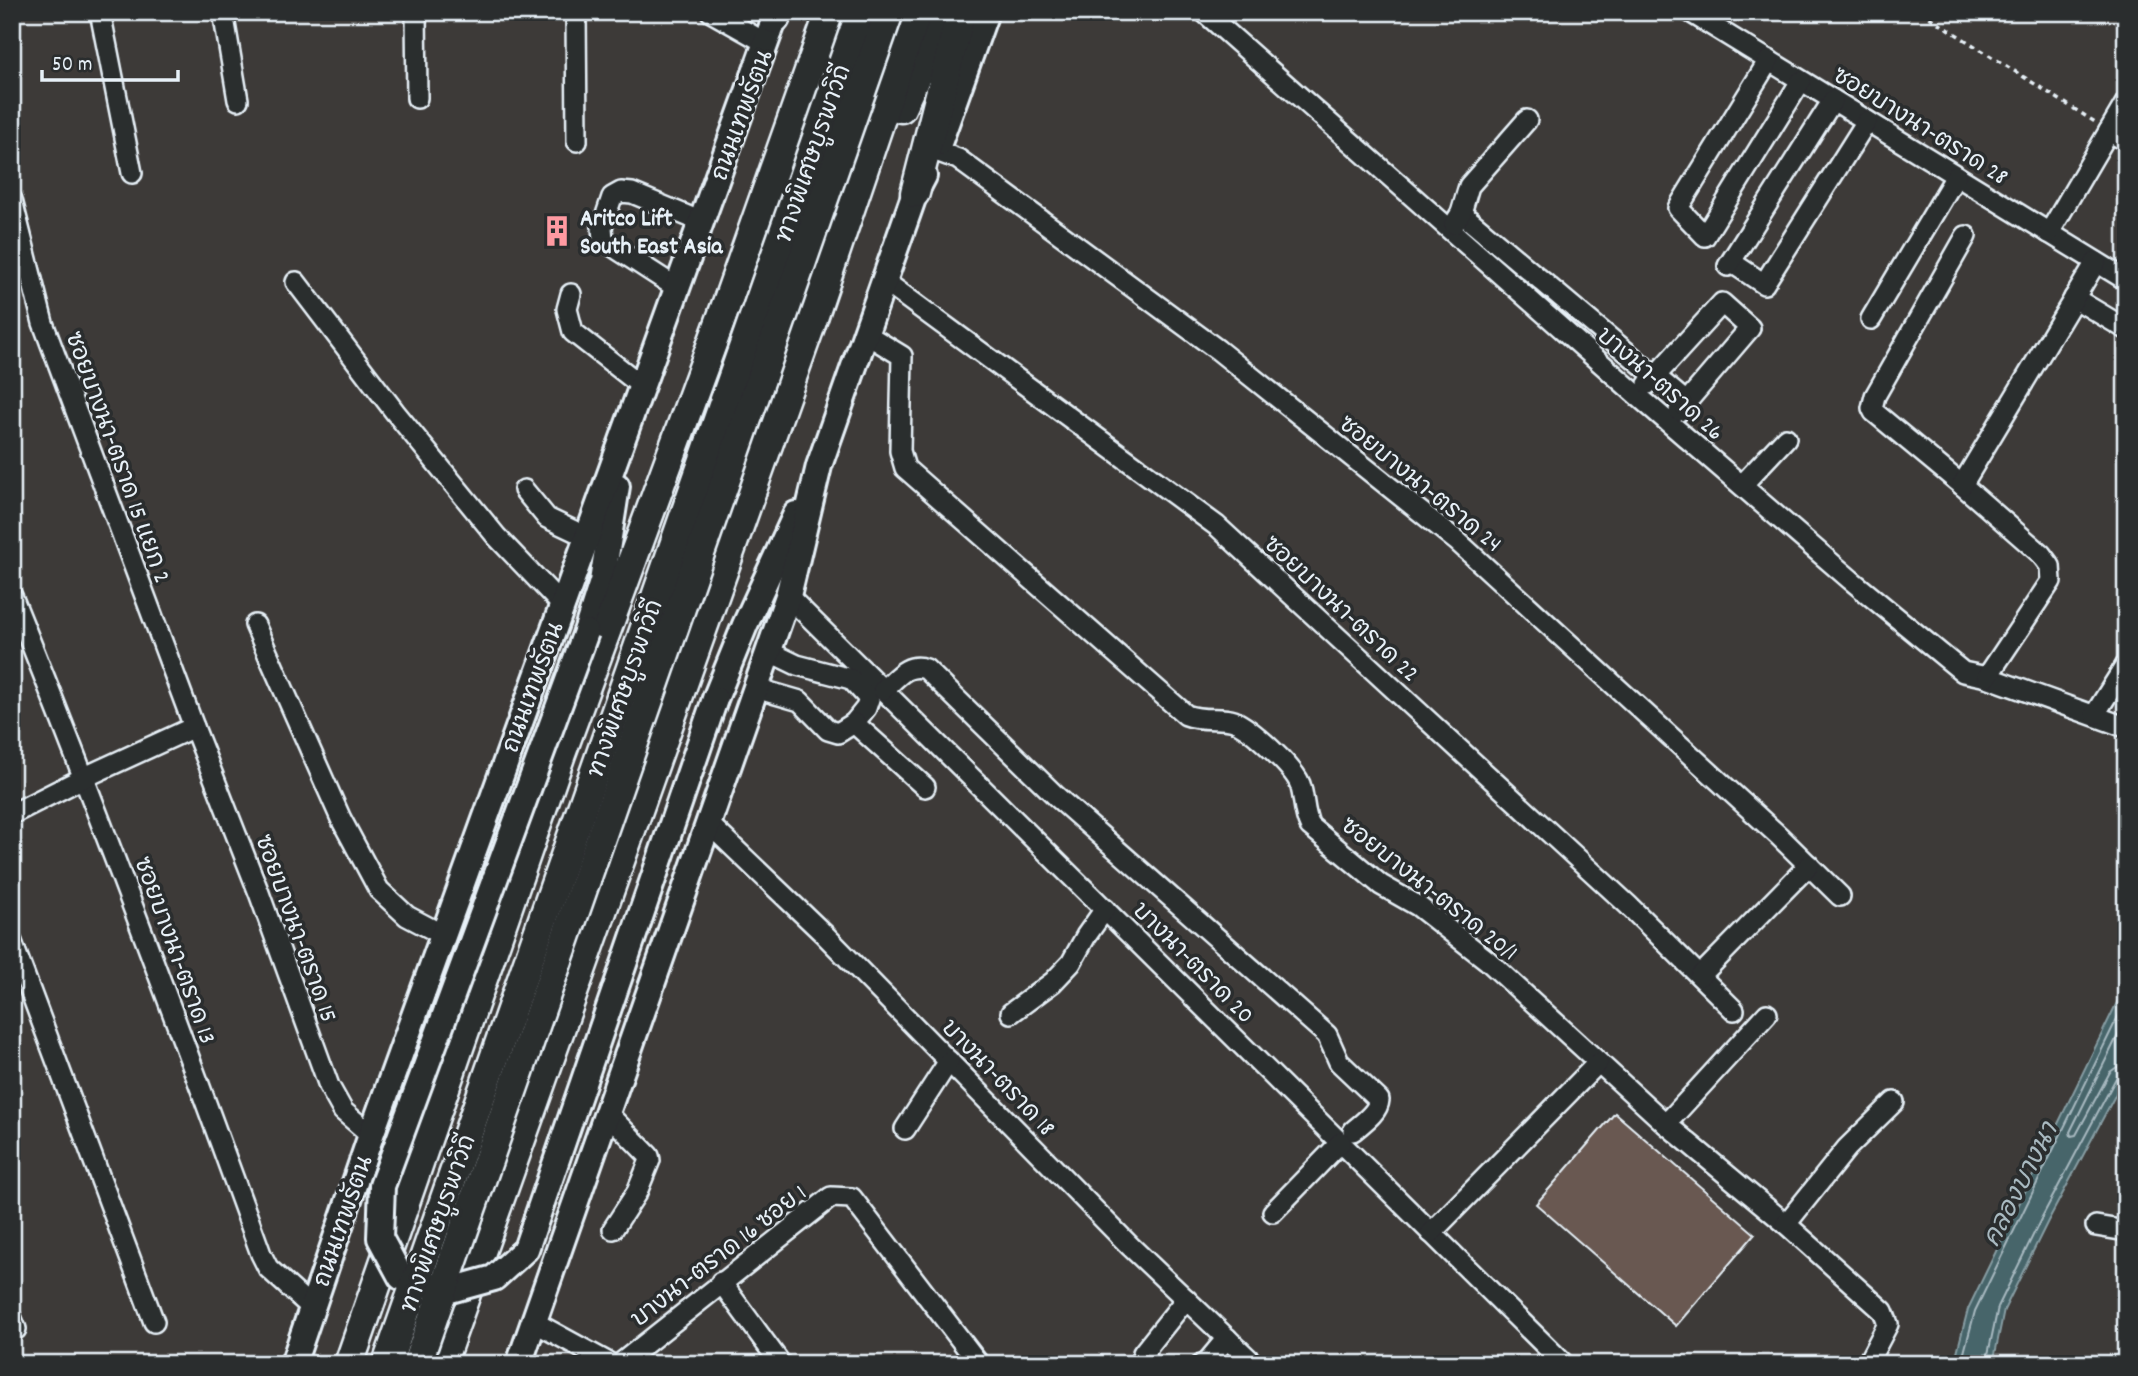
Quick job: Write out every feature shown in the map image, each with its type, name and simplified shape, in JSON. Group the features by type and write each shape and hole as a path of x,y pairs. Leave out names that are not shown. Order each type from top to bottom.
{"highway":[{"path":"798,102 819,12"},
{"name":"ถนนเทพรัตน","path":"349,1364 561,754 728,300 830,12"},
{"name":"ทางพิเศษบูรพาวิถี","path":"387,1364 861,12"},
{"name":"ทางพิเศษบูรพาวิถี","path":"417,1364 889,12"},
{"path":"441,1364 842,232 917,12"},
{"path":"842,232 946,12"},
{"path":"915,193 961,12"},
{"path":"453,1330 456,1364"}],"main road":[{"path":"627,427 602,582 586,632 382,1186 380,1238 401,1277 447,1291 494,1278 526,1249 715,699 745,625 819,466 915,193 936,151 986,12"},
{"name":"ถนนเทพรัตน","path":"293,1364 443,935 774,22"},
{"path":"519,1364 788,596 819,466"}],"street":[{"path":"100,12 132,173"},
{"path":"223,12 238,100"},
{"path":"416,12 417,98"},
{"path":"576,12 576,141"},
{"path":"711,12 774,22"},
{"name":"บางนา-ตราด 26","path":"1204,12 1638,396 1851,580 1963,672 1987,677 2095,714 2124,727"},
{"name":"ซอยบางนา-ตราด 28","path":"1690,12 2126,280"},
{"path":"1769,60 1678,208 1706,236 1801,81"},
{"path":"1833,100 1730,264 1764,285 1867,121"},
{"path":"2049,233 2117,136 2126,102"},
{"path":"1450,230 1461,213 1469,186 1527,120"},
{"name":"ซอยบางนา-ตราด 24","path":"936,151 958,159 1218,350 1457,541 1840,896"},
{"path":"1871,319 1956,176"},
{"path":"677,288 603,240 602,227 612,197 621,192 632,193 702,222"},
{"name":"ซอยบางนา-ตราด 15 แยก 2","path":"12,200 43,323 194,727"},
{"path":"1461,213 1686,402"},
{"path":"1966,236 1875,396 1872,408 2041,554 2050,566 2051,581 1987,677"},
{"path":"1962,485 2096,262"},
{"name":"ซอยบางนา-ตราด 22","path":"884,281 1217,526 1628,905 1734,1010"},
{"path":"296,282 395,412 496,536 562,605"},
{"path":"571,294 567,309 573,332 642,386"},
{"path":"2074,298 2126,329"},
{"path":"1638,396 1722,303 1750,328 1669,422"},
{"name":"ซอยบางนา-ตราด 20/1","path":"866,334 902,356 900,451 905,468 1186,715 1199,720 1230,720 1242,725 1293,771 1300,785 1304,814 1310,826 1381,885 1419,906 1487,960 1666,1124 1786,1224 1887,1317 1888,1324 1867,1364"},
{"path":"1742,485 1786,438"},
{"path":"524,490 547,517 587,537"},
{"name":"ซอยบางนา-ตราด 13","path":"12,596 162,978 261,1254 268,1268 312,1308"},
{"name":"บางนา-ตราด 20","path":"788,596 1105,909 1347,1137 1431,1233 1564,1364"},
{"path":"255,625 341,819 380,890 407,915 443,935"},
{"path":"755,688 800,701 828,730 838,733 854,723 866,708 869,699 851,679 797,665 768,651"},
{"path":"2095,714 2126,665"},
{"path":"883,690 908,668 915,666 926,669 1056,796 1327,1035 1339,1062 1378,1100 1378,1106 1373,1113 1273,1212"},
{"path":"854,723 925,787"},
{"path":"12,814 194,727"},
{"name":"ซอยบางนา-ตราด 15","path":"194,727 259,893 329,1086 343,1111 372,1135"},
{"name":"บางนา-ตราด 18","path":"709,824 824,934 1120,1237 1254,1364"},
{"path":"1700,976 1809,865"},
{"path":"1011,1013 1053,982 1071,963 1105,909"},
{"path":"12,942 154,1322"},
{"path":"1666,1124 1767,1014"},
{"path":"905,1129 949,1061"},
{"path":"1431,1233 1598,1063"},
{"path":"1786,1224 1847,1148 1894,1102"},
{"path":"607,1112 650,1160 637,1192 613,1229"},
{"name":"บางนา-ตราด 16 ซอย 1","path":"620,1364 831,1197 852,1198 979,1364"},
{"path":"2096,1226 2126,1231"},
{"path":"721,1282 781,1364"},
{"path":"1143,1353 1186,1300"},
{"path":"534,1322 611,1364"},
{"path":"1202,1364 1227,1338"}],"path":[{"path":"1921,12 2117,136"}],"water":[{"path":"2126,984 2126,1075 2004,1310 1993,1364 1954,1364 1968,1309"}],"building":[{"path":"1615,1113 1755,1234 1676,1326 1536,1204"}],"place":[{"name":"Aritco Lift South East Asia","path":"557,231"}],"water label":[{"name":"คลองบางนา","path":"2019,1184"}]}
